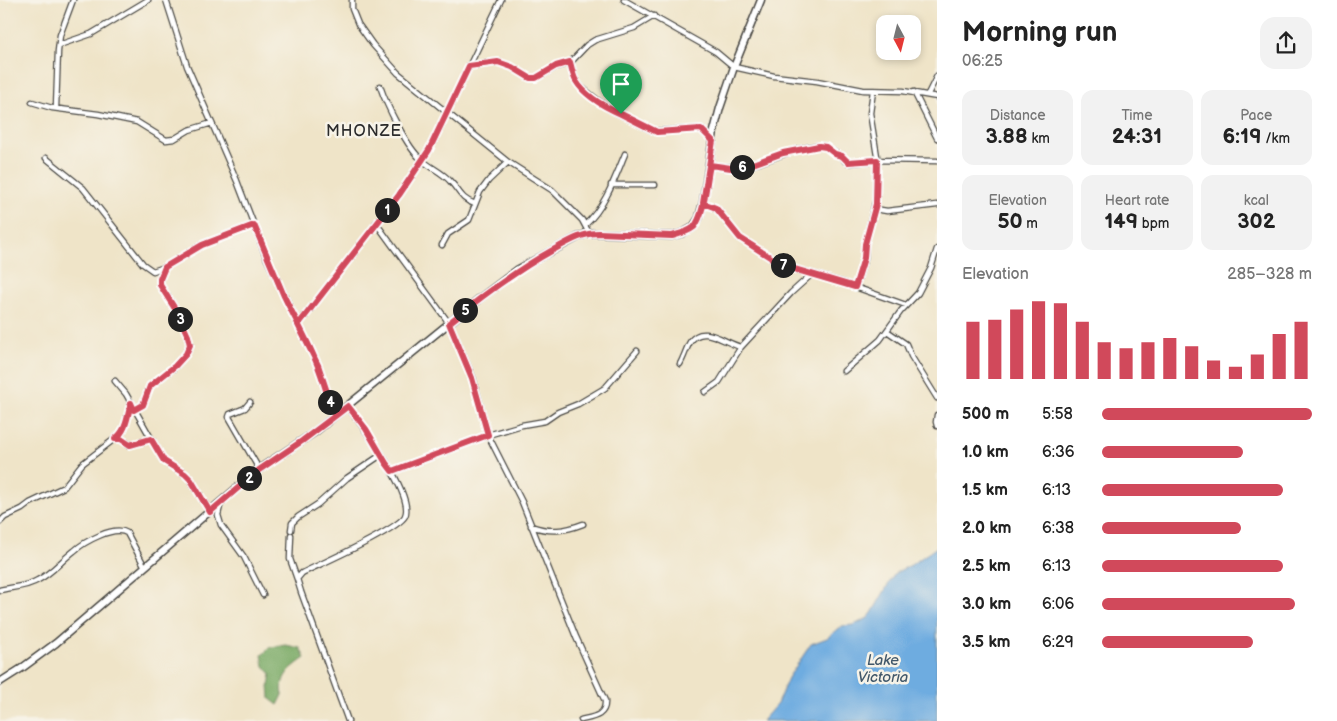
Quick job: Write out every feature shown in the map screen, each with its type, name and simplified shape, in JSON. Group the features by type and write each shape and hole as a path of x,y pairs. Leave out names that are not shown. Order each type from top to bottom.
{"main road":[{"path":"0,682 56,642 259,470 302,441 348,406 449,323 518,270 578,237 589,233 672,236 683,233 693,227 699,218 703,203 720,108 761,0"}],"street":[{"path":"56,108 59,45 63,27 73,0"},
{"path":"59,45 91,34 148,0"},
{"path":"166,0 179,45 237,181 267,259 318,365 335,416"},
{"path":"352,0 352,9 358,24 372,46 398,73 508,162 552,190 585,225 589,233"},
{"path":"298,325 399,195 422,160 447,114 501,0"},
{"path":"624,0 716,52 734,67 774,76 873,91 914,92 937,96"},
{"path":"469,66 498,62 512,67 530,78 536,78 556,66 570,62 587,45 595,40 634,28 654,16"},
{"path":"570,62 576,81 586,92 608,108 654,131 701,129 713,141"},
{"path":"928,94 937,76"},
{"path":"380,86 384,98 405,139 422,160 450,180 464,200 475,204"},
{"path":"855,287 864,258 865,244 875,209 877,160 870,113 873,91"},
{"path":"914,92 937,138"},
{"path":"32,102 137,122 166,140 174,139 188,130 212,123"},
{"path":"710,165 731,168 747,166 783,153 819,146 826,147 835,154 842,156 848,162 877,160 937,161"},
{"path":"585,225 596,213 625,154"},
{"path":"46,158 84,188 143,264 153,270 165,267 202,245 254,225"},
{"path":"442,245 448,234 468,220 484,186 508,162"},
{"path":"611,185 655,185"},
{"path":"703,203 716,208 735,233 746,243 784,266 855,287 906,306"},
{"path":"875,209 887,211 937,205"},
{"path":"376,223 449,323 472,378 488,435 511,479 532,526 576,637 604,701 604,710 600,715 581,720"},
{"path":"844,371 874,346 918,293 936,256 937,249"},
{"path":"134,410 143,405 150,386 165,376 178,363 186,354 190,345 177,312 160,285 160,279 165,267"},
{"path":"705,392 719,382 741,346 791,293 812,274"},
{"path":"887,331 906,344 911,356 937,398"},
{"path":"680,364 691,342 698,335 704,333 741,346"},
{"path":"392,471 488,435 522,425 541,423 563,409 605,388 637,352"},
{"path":"115,381 131,403 164,461 191,480 210,512"},
{"path":"250,402 247,406 230,414 229,417 259,470"},
{"path":"0,522 5,517 30,503 64,487 82,464 121,434 125,427 131,403"},
{"path":"297,579 302,573 388,531 403,520 407,513 407,506 392,471 369,434 348,406"},
{"path":"937,415 937,426"},
{"path":"115,439 121,439 130,445 151,439"},
{"path":"348,721 300,592 290,559 292,523 298,516 318,504 347,478 381,455"},
{"path":"222,501 218,515 221,525 244,557 263,595"},
{"path":"532,526 554,531 583,524"},
{"path":"0,590 31,584 39,580 81,546 105,533 114,531 127,533 145,567"}],"green space":[{"path":"286,645 300,648 305,658 287,673 282,688 283,695 278,705 270,699 269,685 271,674 264,666 262,655 270,647"}],"water":[{"name":"Lake Victoria","path":"937,547 937,721 762,721 777,704 788,678 811,644 827,638 842,626 854,625 868,618 895,573 911,565"}],"district":[{"name":"MHONZE","path":"364,131"}],"route":[{"path":"621,114 608,108 581,88 572,72 570,62 556,66 536,78 530,78 512,67 498,62 469,66 429,150 399,195 330,285 298,325 318,365 335,416 316,432 259,470 210,512 191,480 164,461 151,439 141,440 130,445 121,439 115,439 125,427 131,403 134,410 143,405 150,386 165,376 175,366 186,354 190,345 177,312 163,292 159,282 165,267 202,245 254,225 267,259 284,296 290,308 313,354 318,365 330,403 335,416 348,406 366,429 392,471 488,435 472,378 449,323 518,270 578,237 589,233 672,236 683,233 693,227 699,218 703,203 710,165 731,168 747,166 758,164 783,153 819,146 826,147 850,163 877,160 876,204 865,244 864,258 855,287 784,266 761,250 746,243 729,226 716,208 703,203 713,141 701,129 657,132 621,114"}]}
